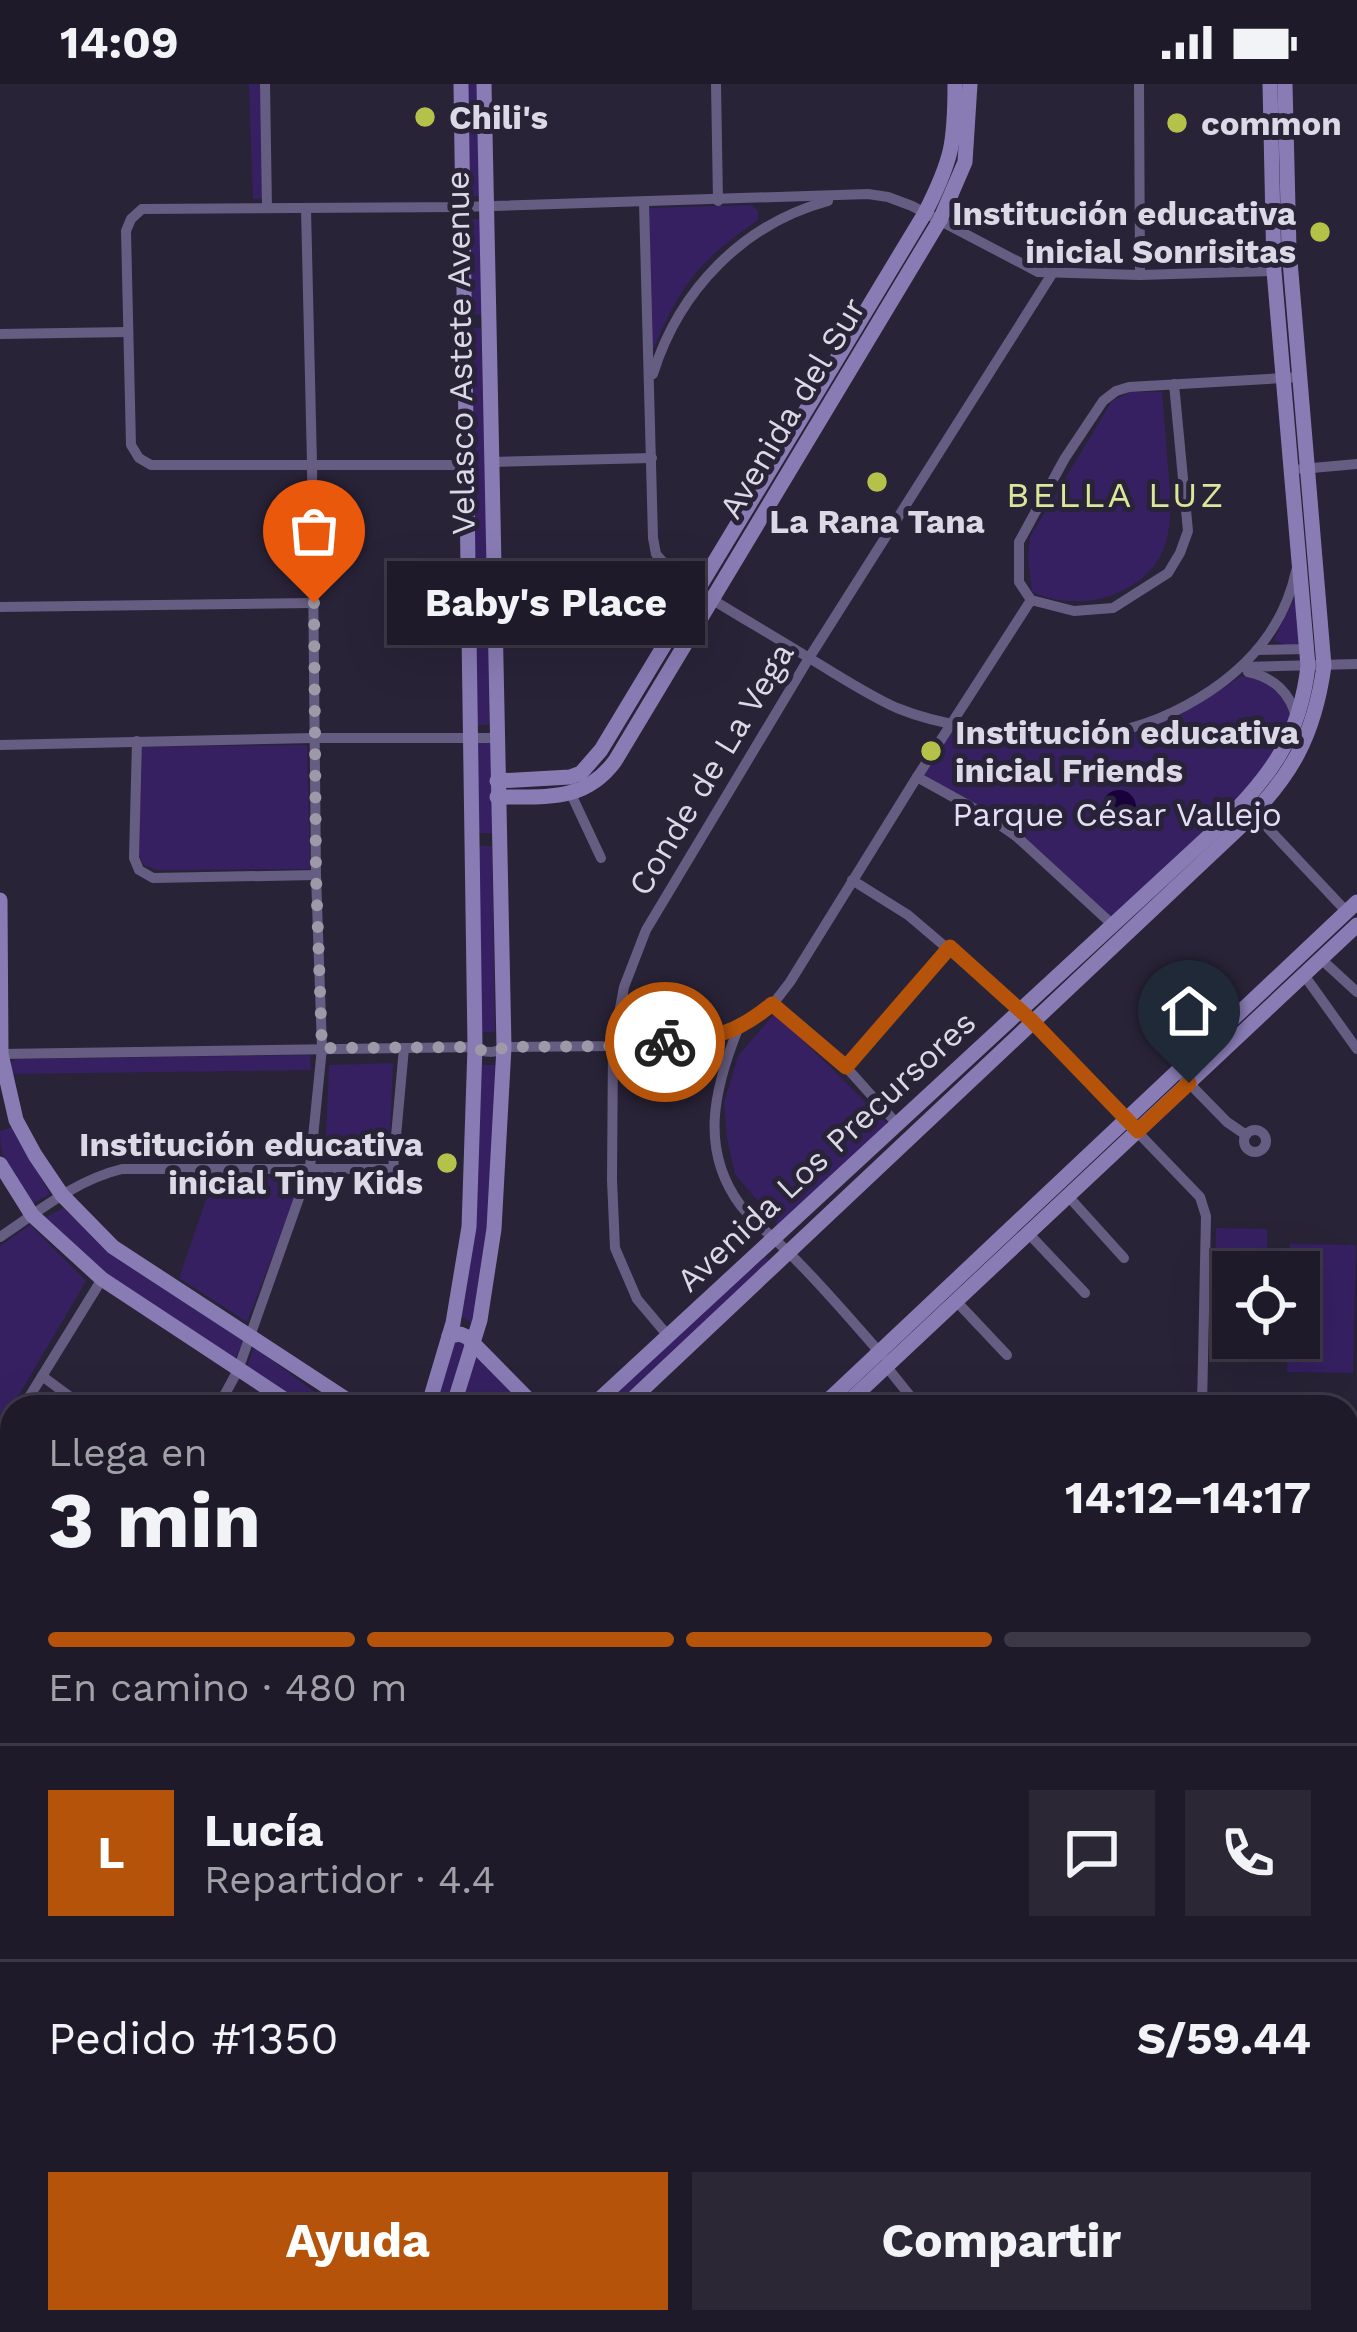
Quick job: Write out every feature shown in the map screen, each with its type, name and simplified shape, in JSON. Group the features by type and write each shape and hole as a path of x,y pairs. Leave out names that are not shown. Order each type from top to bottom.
{"street":[{"path":"265,84 267,208"},
{"name":"Velasco Astete Avenue","path":"432,1395 449,1336 469,1228 475,1047 461,84"},
{"name":"Velasco Astete Avenue","path":"457,1395 474,1344 494,1229 504,1047 484,84"},
{"path":"716,84 718,201"},
{"name":"Avenida del Sur","path":"933,216 951,159 955,84"},
{"name":"Avenida del Sur","path":"571,794 589,787 610,768 705,595 965,161 970,84"},
{"path":"1138,84 1140,275"},
{"name":"Avenida Los Precursores","path":"1277,92 1274,272 1292,378"},
{"name":"Avenida Los Precursores","path":"637,1395 789,1253 1114,926 1281,783 1302,750 1316,711 1315,658 1292,378 1289,249 1277,92"},
{"path":"650,382 677,317 705,277 736,248 798,211 851,195"},
{"path":"465,465 151,465 139,458 131,445 126,231 131,219 142,209 461,207 851,195 888,197 1027,267 1052,274 1274,272"},
{"path":"751,200 761,211 762,229"},
{"path":"644,203 656,554 675,576 853,686 899,709 1019,737 1058,739 1131,730 1178,711 1241,669 1271,632 1293,586 1299,556"},
{"path":"224,1395 238,1370 310,1167 322,1048 305,208"},
{"name":"Conde de La Vega","path":"669,1337 638,1299 615,1248 613,1046 624,987 646,929 809,658 1052,274"},
{"path":"463,322 490,322"},
{"path":"0,334 128,332"},
{"path":"1174,384 1188,531 1168,573 1114,608 1074,610 1031,600 1019,582 1019,542 1094,412 1116,392 1130,387 1174,384 1292,378"},
{"path":"492,462 652,458"},
{"path":"1299,469 1357,464"},
{"name":"Avenida Los Precursores","path":"604,1395 898,1124 1026,1016 1249,808 1297,723 1315,658 1299,556 1299,469"},
{"name":"Avenida del Sur","path":"497,789 581,772 601,750 705,595"},
{"path":"469,596 495,596"},
{"path":"1,1054 475,1047 498,1052 504,1047 704,1039 738,1029 772,1004 790,982 1031,600"},
{"path":"0,607 314,603"},
{"path":"1257,650 1357,664"},
{"path":"1241,669 1315,658"},
{"path":"1241,669 1266,678 1286,693 1297,723"},
{"path":"0,746 497,738"},
{"path":"137,741 134,858 139,870 154,878 316,875"},
{"path":"917,777 1017,837 1114,926"},
{"path":"497,789 571,794 602,858"},
{"path":"1249,808 1354,913"},
{"path":"473,841 498,841"},
{"path":"852,880 950,947 1026,1016 1205,1205 1202,1395"},
{"path":"0,900 1,1054 8,1122 62,1195 113,1247 340,1395"},
{"path":"1183,1077 1321,959 1354,913"},
{"path":"854,1395 1006,1243 1354,913"},
{"path":"846,1067 950,947"},
{"path":"1321,959 1357,992"},
{"path":"1304,975 1357,1049"},
{"path":"772,1004 846,1067 898,1124"},
{"path":"738,1029 716,1096 713,1135 719,1166 742,1207 789,1253 911,1395"},
{"path":"719,1034 732,1046"},
{"path":"0,1237 62,1195 98,1175 122,1169 393,1169 404,1048"},
{"path":"1183,1077 1226,1122 1246,1135"},
{"path":"837,1395 956,1301 1006,1243 1028,1233 1068,1196 1132,1125"},
{"path":"0,1164 32,1215 102,1279 277,1395"},
{"path":"1068,1196 1124,1258"},
{"path":"1028,1233 1085,1293"},
{"path":"30,1395 102,1279"},
{"path":"483,1301 489,1344 524,1394"},
{"path":"956,1301 1007,1355"},
{"path":"449,1336 464,1335 524,1394"},
{"path":"42,1376 68,1395"}],"green space":[{"path":"249,84 266,84 270,198 253,199"},
{"path":"467,84 477,84 479,196 469,196"},
{"path":"752,205 758,220 719,249 692,278 651,355 648,208"},
{"path":"471,219 481,219 482,315 470,314"},
{"path":"467,328 481,328 488,589 473,589"},
{"path":"1130,392 1162,392 1170,507 1159,558 1135,584 1105,598 1074,601 1032,592 1030,537 1112,401"},
{"path":"1300,587 1302,645 1285,645 1274,640"},
{"path":"474,602 488,602 489,725 475,725"},
{"name":"Parque César Vallejo","path":"1241,676 1264,683 1284,701 1289,724 1280,744 1240,797 1114,920 1042,853 924,774 952,730 1034,742 1104,739 1170,718"},
{"path":"478,740 493,740 492,833 477,833"},
{"path":"307,745 310,869 157,870 144,865 139,855 142,747"},
{"path":"478,846 492,846 495,1032 481,1032"},
{"path":"775,1013 889,1125 778,1225 735,1174 724,1103 738,1056"},
{"path":"310,1055 311,1070 11,1074 8,1065 16,1059"},
{"path":"393,1063 389,1161 325,1159 329,1065"},
{"path":"482,1065 497,1065 490,1225 475,1326 460,1315 475,1222"},
{"path":"12,1127 50,1194 32,1204 2,1153 0,1131"},
{"path":"214,1177 303,1177 247,1322 179,1278"},
{"path":"63,1208 112,1252 244,1340 235,1359 105,1273 43,1219"},
{"path":"30,1225 86,1281 19,1395 0,1395 0,1246"},
{"path":"1216,1228 1267,1229 1268,1251 1215,1251"},
{"path":"1290,1244 1356,1245 1353,1373 1287,1372 1287,1359 1320,1359 1320,1251 1290,1251"},
{"path":"765,1257 771,1262 625,1395 613,1395"},
{"path":"462,1339 466,1348 451,1395 436,1395 453,1341"},
{"path":"254,1347 319,1395 290,1395 247,1367"},
{"path":"477,1356 515,1395 464,1395"}],"shaded area":[{"path":"1119,790 1131,795 1136,807 1131,819 1119,824 1107,819 1102,807 1107,795"}],"way so far":[{"path":"314,603 322,1048 475,1047 498,1052 504,1047 665,1042"}],"place":[{"name":"Chili's","path":"425,117"},
{"name":"common","path":"1177,123"},
{"name":"Institución educativa inicial Sonrisitas","path":"1320,232"},
{"name":"La Rana Tana","path":"877,482"},
{"name":"Baby's Place","path":"314,603"},
{"name":"Institución educativa inicial Friends","path":"931,751"},
{"name":"Institución educativa inicial Tiny Kids","path":"447,1163"}],"district":[{"name":"BELLA LUZ","path":"1116,495"}],"route":[{"path":"665,1042 704,1039 738,1029 772,1004 846,1067 950,947 1032,1021 1138,1131 1189,1083"}]}
